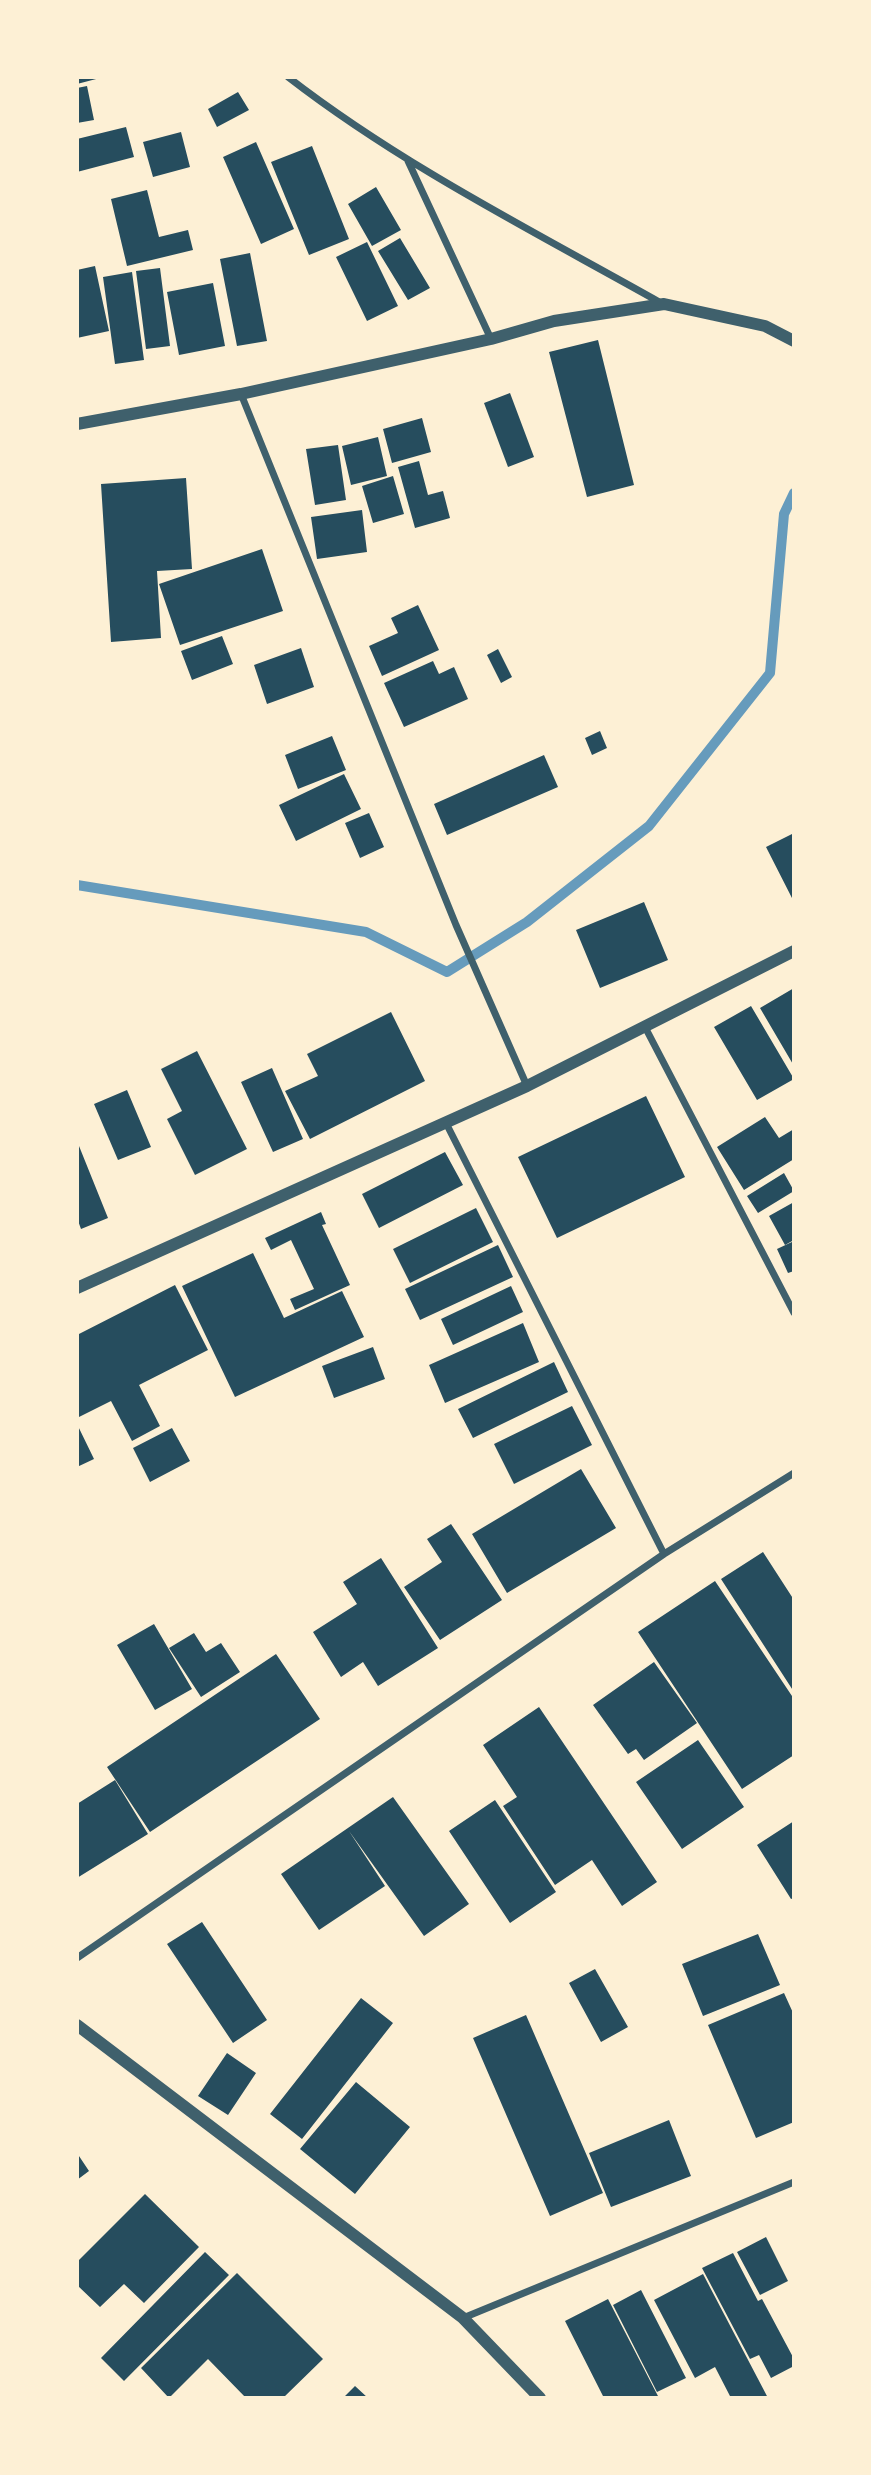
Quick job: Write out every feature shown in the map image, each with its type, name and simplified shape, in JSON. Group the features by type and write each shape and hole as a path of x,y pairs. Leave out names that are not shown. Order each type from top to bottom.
{"street":[{"path":"288,77 328,108 408,160 664,304 765,326 794,341"},
{"path":"408,160 491,338"},
{"path":"77,424 241,394 491,338 554,321 664,304"},
{"path":"241,394 456,925 527,1086"},
{"path":"77,1288 527,1086 794,951"},
{"path":"645,1027 794,1313"},
{"path":"446,1123 664,1554"},
{"path":"77,1958 664,1554 792,1475 794,1485"},
{"path":"77,2025 463,2318 540,2398"},
{"path":"463,2318 794,2182"}],"building":[{"path":"77,77 100,77 100,78 77,84"},
{"path":"87,86 94,120 77,123 77,88"},
{"path":"238,92 249,110 217,127 208,109"},
{"path":"126,127 134,157 77,172 77,139"},
{"path":"181,132 190,167 153,177 143,142"},
{"path":"256,142 294,229 261,244 223,157"},
{"path":"312,146 349,239 309,255 271,162"},
{"path":"376,187 401,230 372,246 348,204"},
{"path":"147,190 159,237 188,230 193,250 127,266 111,199"},
{"path":"400,238 430,288 408,300 378,251"},
{"path":"367,242 398,306 367,321 336,257"},
{"path":"250,253 267,341 237,346 220,259"},
{"path":"95,266 109,331 77,338 77,270"},
{"path":"160,268 170,346 146,349 136,271"},
{"path":"132,272 144,360 115,364 103,277"},
{"path":"213,283 225,346 179,355 167,292"},
{"path":"598,340 634,485 587,497 549,352"},
{"path":"510,393 534,457 508,467 484,403"},
{"path":"422,418 431,452 392,463 383,429"},
{"path":"378,437 387,476 351,485 342,446"},
{"path":"338,445 346,500 315,505 306,449"},
{"path":"419,461 428,495 443,491 450,518 415,528 398,467"},
{"path":"393,476 404,514 373,523 362,486"},
{"path":"186,478 192,569 157,571 161,638 111,642 101,484"},
{"path":"362,510 367,552 317,559 311,517"},
{"path":"262,549 283,611 180,645 159,584"},
{"path":"418,605 439,650 382,676 369,646 398,633 391,618"},
{"path":"222,636 233,664 192,680 181,651"},
{"path":"301,648 314,687 267,704 254,665"},
{"path":"498,649 512,677 501,683 487,655"},
{"path":"433,661 439,674 454,667 468,699 404,727 384,683"},
{"path":"600,731 607,748 592,755 585,738"},
{"path":"332,736 346,770 298,789 285,755"},
{"path":"544,755 558,787 447,835 434,804"},
{"path":"344,774 361,809 296,841 279,805"},
{"path":"369,813 384,847 360,858 345,823"},
{"path":"794,833 794,902 766,847"},
{"path":"644,902 668,960 600,988 576,930"},
{"path":"794,988 794,1066 760,1008"},
{"path":"751,1006 794,1079 757,1100 714,1027"},
{"path":"391,1012 425,1081 310,1139 285,1091 318,1076 307,1054"},
{"path":"197,1051 247,1149 195,1175 167,1119 182,1111 161,1069"},
{"path":"272,1068 303,1139 273,1152 241,1082"},
{"path":"127,1090 151,1147 118,1160 94,1104"},
{"path":"646,1096 685,1177 557,1238 518,1157"},
{"path":"765,1117 779,1138 794,1129 794,1159 744,1190 717,1147"},
{"path":"77,1141 108,1218 81,1229 77,1218"},
{"path":"445,1152 463,1185 379,1228 362,1194"},
{"path":"784,1173 794,1191 758,1213 747,1196"},
{"path":"794,1202 794,1240 785,1245 769,1216"},
{"path":"476,1208 493,1242 410,1283 393,1249"},
{"path":"321,1212 326,1224 322,1225 350,1285 295,1310 290,1299 314,1289 291,1240 271,1250 265,1238"},
{"path":"794,1241 794,1271 788,1273 777,1249"},
{"path":"498,1245 513,1277 420,1320 405,1289"},
{"path":"253,1253 284,1318 342,1291 364,1337 235,1397 182,1286"},
{"path":"175,1285 208,1350 139,1385 160,1426 132,1441 111,1401 77,1418 77,1335"},
{"path":"511,1286 523,1312 453,1345 441,1319"},
{"path":"523,1323 539,1362 445,1403 429,1365"},
{"path":"373,1347 385,1379 334,1398 322,1366"},
{"path":"554,1362 568,1392 473,1438 458,1409"},
{"path":"572,1406 592,1445 514,1484 494,1444"},
{"path":"77,1424 94,1459 77,1467"},
{"path":"172,1428 190,1461 150,1482 133,1448"},
{"path":"581,1469 616,1528 507,1593 472,1534"},
{"path":"451,1524 502,1600 440,1640 404,1587 442,1562 427,1539"},
{"path":"763,1552 794,1600 794,1692 721,1579"},
{"path":"381,1558 438,1648 378,1686 363,1662 341,1677 313,1632 357,1604 343,1582"},
{"path":"715,1581 794,1699 794,1755 742,1789 638,1632"},
{"path":"154,1624 192,1689 155,1710 117,1645"},
{"path":"194,1633 206,1652 221,1643 240,1672 201,1697 169,1648"},
{"path":"276,1654 320,1719 150,1832 107,1767"},
{"path":"654,1662 697,1723 644,1760 636,1749 628,1754 593,1705"},
{"path":"539,1707 657,1882 622,1906 592,1860 555,1885 503,1806 517,1797 483,1745"},
{"path":"698,1740 744,1807 682,1849 636,1782"},
{"path":"115,1780 148,1834 77,1878 77,1804"},
{"path":"393,1797 469,1904 424,1936 349,1831 385,1886 319,1930 281,1874"},
{"path":"495,1800 556,1892 510,1923 449,1831"},
{"path":"794,1821 794,1898 791,1899 757,1845"},
{"path":"202,1922 267,2020 233,2043 167,1944"},
{"path":"758,1934 780,1985 703,2016 682,1964"},
{"path":"595,1969 628,2027 601,2042 569,1983"},
{"path":"784,1993 794,2015 794,2122 756,2138 708,2025"},
{"path":"361,1998 393,2023 302,2139 270,2114"},
{"path":"526,2015 603,2193 550,2216 473,2038"},
{"path":"227,2053 256,2073 228,2115 198,2096"},
{"path":"356,2082 410,2127 355,2194 300,2149"},
{"path":"669,2120 691,2176 611,2207 589,2153"},
{"path":"77,2153 89,2171 77,2180"},
{"path":"145,2194 199,2247 144,2303 124,2284 100,2307 77,2285 77,2262"},
{"path":"766,2237 788,2281 760,2295 737,2252"},
{"path":"205,2252 229,2275 124,2381 101,2358"},
{"path":"733,2253 758,2301 762,2299 794,2359 794,2366 771,2378 759,2355 750,2359 702,2268"},
{"path":"237,2273 323,2359 283,2398 246,2398 208,2359 169,2398 141,2368"},
{"path":"703,2274 768,2398 731,2398 715,2367 695,2378 654,2300"},
{"path":"641,2290 686,2378 657,2392 613,2305"},
{"path":"608,2299 659,2398 604,2398 565,2321"},
{"path":"355,2386 368,2398 343,2398"}],"waterway":[{"path":"77,885 366,932 447,972 527,922 649,826 770,673 784,514 794,493"}]}
